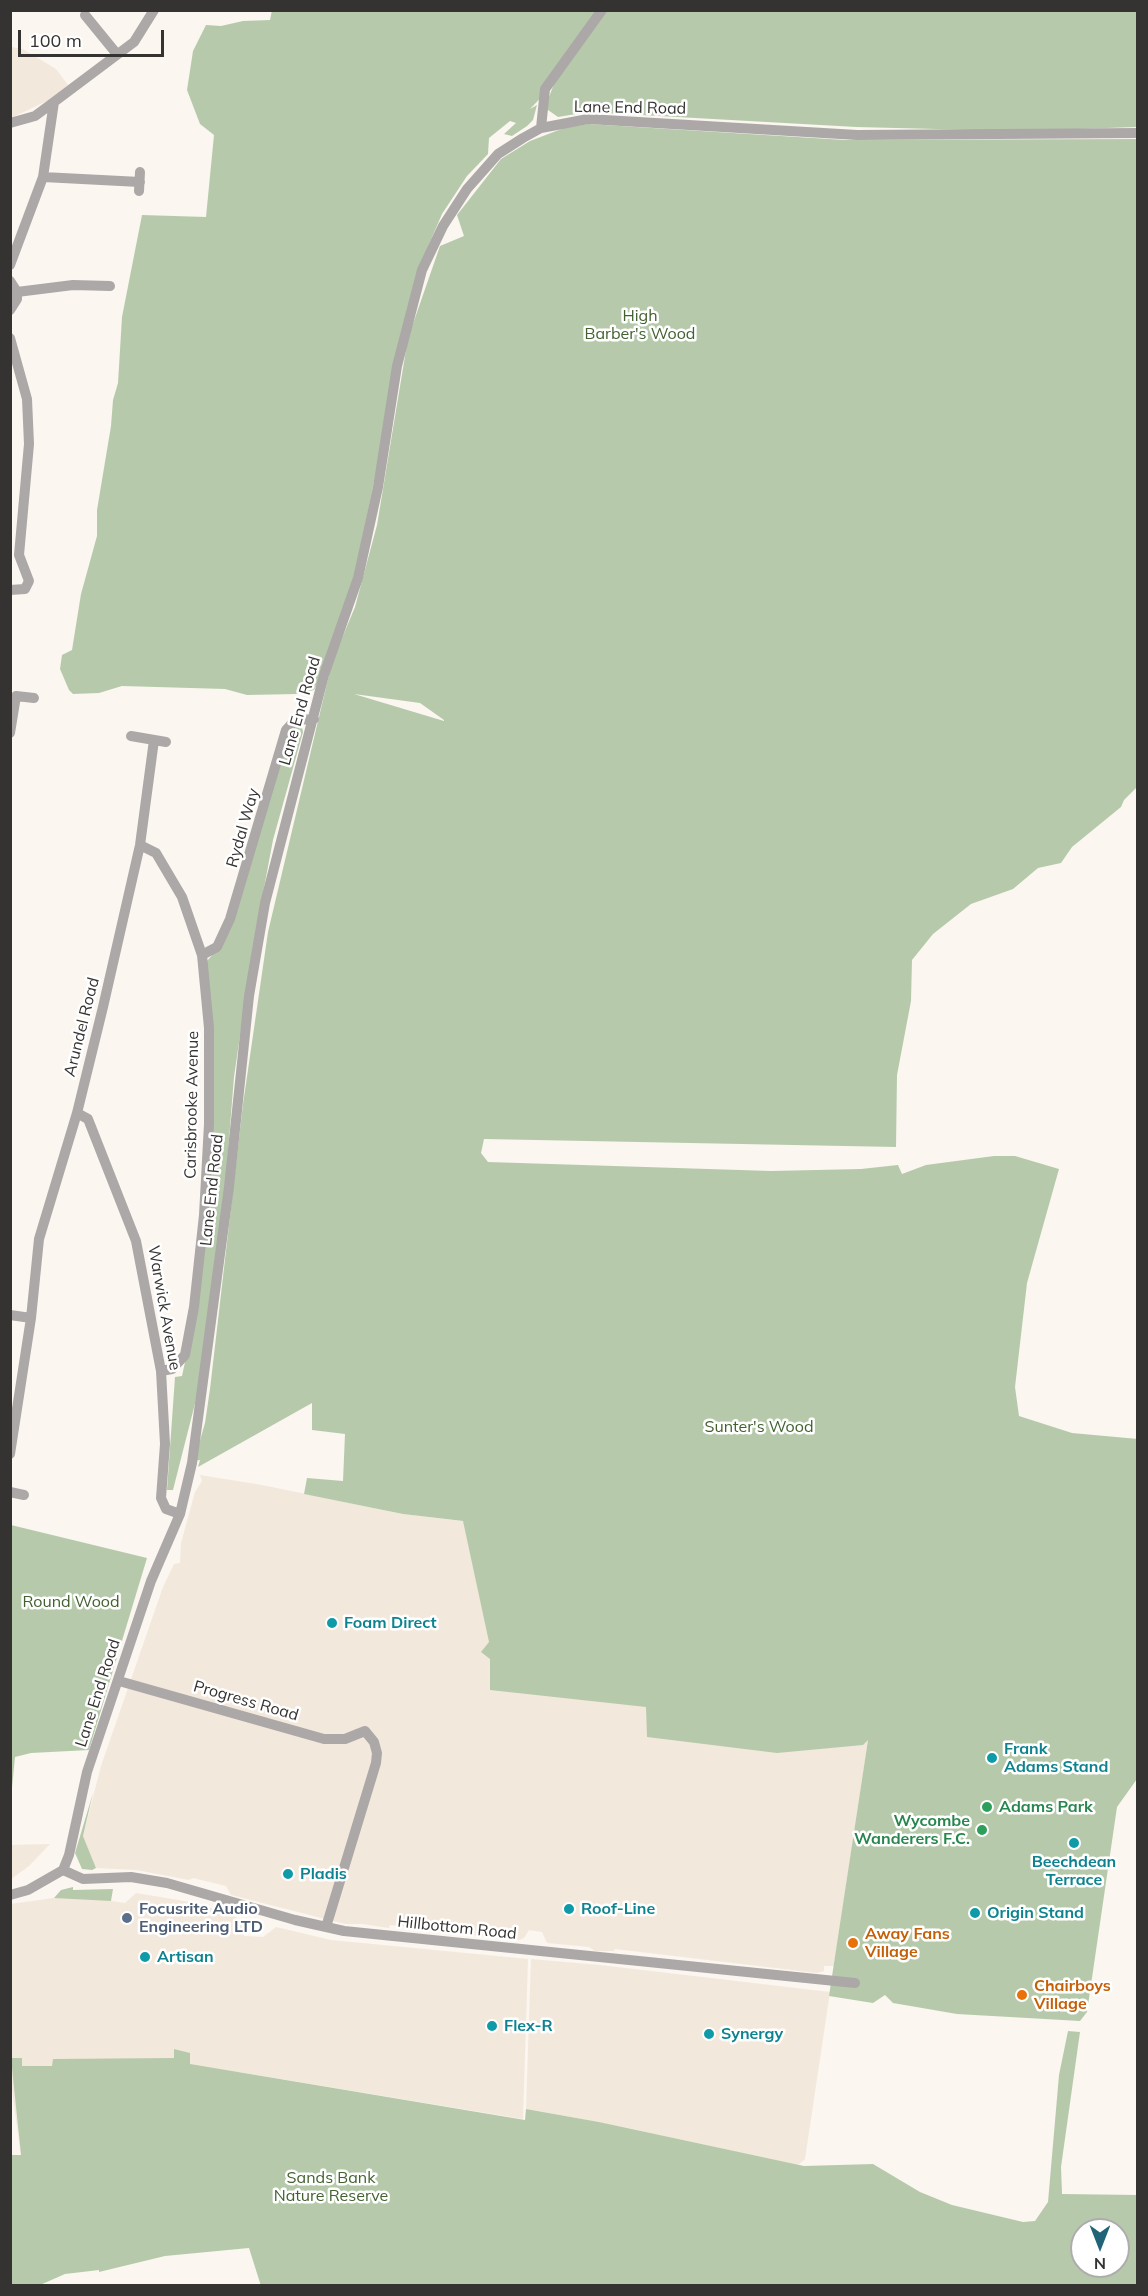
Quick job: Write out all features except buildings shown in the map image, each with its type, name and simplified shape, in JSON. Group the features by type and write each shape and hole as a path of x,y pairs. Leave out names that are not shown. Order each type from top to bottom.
{"street":[{"path":"10,123 35,116 116,53 134,42 154,10"},
{"path":"541,128 544,89 602,10"},
{"path":"85,15 116,53"},
{"path":"10,265 42,177 54,102"},
{"name":"Lane End Road","path":"63,1870 69,1855 87,1772 155,1570 180,1514 192,1463 258,939 289,805 324,675 358,578 378,487 397,366 422,270 443,226 467,189 498,154 541,128 588,119 857,135 1137,134"},
{"path":"42,177 140,182"},
{"path":"10,282 17,292 17,299 10,310"},
{"path":"17,292 73,285 110,286"},
{"path":"10,338 27,399 29,444 15,558 29,581 25,589 10,590"},
{"path":"10,733 16,696 34,698"},
{"name":"Rydal Way","path":"202,955 217,947 230,919 286,730 295,720 314,719"},
{"name":"Arundel Road","path":"10,1454 31,1318 39,1239 64,1147 77,1113 140,846 160,741 131,736"},
{"name":"Carisbrooke Avenue","path":"140,846 156,853 182,897 202,955 209,1028 209,1124 204,1215 185,1355 172,1369 161,1371"},
{"name":"Warwick Avenue","path":"77,1113 88,1119 136,1241 161,1371 165,1444 162,1498 166,1509 180,1514"},
{"path":"10,1315 31,1318"},
{"path":"10,1492 24,1495"},
{"name":"Progress Road","path":"119,1681 324,1739 345,1739 365,1731 374,1742 377,1753 376,1763 326,1927"},
{"path":"10,1895 28,1890 63,1870"},
{"name":"Hillbottom Road","path":"63,1870 83,1879 131,1877 167,1883 326,1927 410,1939 855,1983"}],"shaded area":[{"path":"11,47 23,49 56,69 68,85 49,100 11,118"},
{"path":"200,1475 262,1485 403,1514 477,1523 873,1707 834,1966 824,1966 824,1971 817,1973 615,1949 614,1951 595,1951 589,1947 547,1943 542,1932 529,1930 524,1938 519,1940 390,1925 389,1928 345,1924 231,1895 226,1886 193,1878 189,1880 136,1870 96,1868 83,1836 101,1766 163,1587 174,1564 180,1563 181,1543 195,1492 202,1481"},
{"path":"50,1844 29,1866 11,1879 11,1845"},
{"path":"136,1893 196,1903 232,1915 243,1922 244,1936 263,1937 276,1927 331,1940 528,1959 523,2119 238,2072 21,2156 10,2075 10,1904 54,1898 91,1898 125,1903"},
{"path":"531,1959 830,1992 805,2159 798,2165 599,2122 526,2109"}],"green space":[{"path":"272,10 1137,11 1137,127 1016,131 856,127 588,112 558,117 548,110 547,102 554,84 530,109 537,105 533,120 527,126 512,136 504,134 516,123 510,121 489,138 488,154 467,176 442,214 418,270 354,578 314,690 296,694 247,695 225,689 122,686 99,693 73,694 60,669 62,655 72,650 81,594 97,536 97,510 113,400 118,383 122,317 142,215 206,217 214,135 200,124 187,90 193,51 206,25 221,26 243,21 270,20"},
{"path":"588,124 845,140 1137,139 1137,787 1124,800 1121,807 1072,847 1061,863 1038,868 1013,889 971,904 933,934 912,960 911,1001 897,1075 896,1147 484,1139 481,1153 488,1162 771,1171 861,1169 898,1165 902,1174 926,1165 994,1156 1015,1156 1059,1169 1027,1283 1015,1387 1019,1416 1072,1433 1138,1439 1137,1779 1117,1807 1087,2012 1080,2021 957,2014 893,2003 885,1995 873,2003 829,1996 868,1740 863,1745 777,1753 647,1737 646,1707 490,1690 490,1659 481,1652 489,1642 463,1521 403,1514 304,1494 307,1478 343,1481 345,1434 312,1430 312,1403 198,1467 200,1460 194,1461 205,1423 210,1389 243,1104 268,932 332,662 355,607 377,525 408,338 440,246 464,236 457,215 501,159 530,141 564,128","holes":["354,694 420,703 444,721"]},
{"path":"294,726 302,727 303,732 273,840 253,946 234,1077 221,1239 202,1376 173,1490 167,1490 175,1377 182,1376 192,1330 207,1227 206,962 215,952 287,734"},
{"name":"Round Wood","path":"11,1525 147,1558 89,1750 31,1753 15,1757 11,1798"},
{"path":"93,1793 83,1836 96,1868 92,1870 82,1869 75,1853"},
{"path":"73,1887 73,1890 113,1889 111,1901 54,1898 61,1890"},
{"name":"Sands Bank Nature Reserve","path":"1068,2031 1080,2032 1061,2167 1062,2194 1137,2195 1137,2285 261,2286 249,2248 165,2256 99,2272 99,2270 65,2274 40,2285 11,2285 11,2155 21,2155 11,2058 22,2058 22,2066 52,2066 53,2059 174,2058 174,2049 190,2053 190,2064 525,2120 526,2109 599,2122 804,2166 873,2164 920,2192 952,2205 1023,2222 1035,2221 1048,2202 1059,2075"}],"place":[{"name":"Foam Direct","path":"332,1623"},
{"name":"Frank Adams Stand","path":"992,1758"},
{"name":"Adams Park","path":"987,1807"},
{"name":"Wycombe Wanderers F.C.","path":"982,1830"},
{"name":"Beechdean Terrace","path":"1074,1843"},
{"name":"Pladis","path":"288,1874"},
{"name":"Roof-Line","path":"569,1909"},
{"name":"Origin Stand","path":"975,1913"},
{"name":"Focusrite Audio Engineering LTD","path":"127,1918"},
{"name":"Away Fans Village","path":"853,1943"},
{"name":"Artisan","path":"145,1957"},
{"name":"Chairboys Village","path":"1022,1995"},
{"name":"Flex-R","path":"492,2026"},
{"name":"Synergy","path":"709,2034"}],"park label":[{"name":"High Barber's Wood","path":"640,325"},
{"name":"Sunter's Wood","path":"759,1427"}]}
